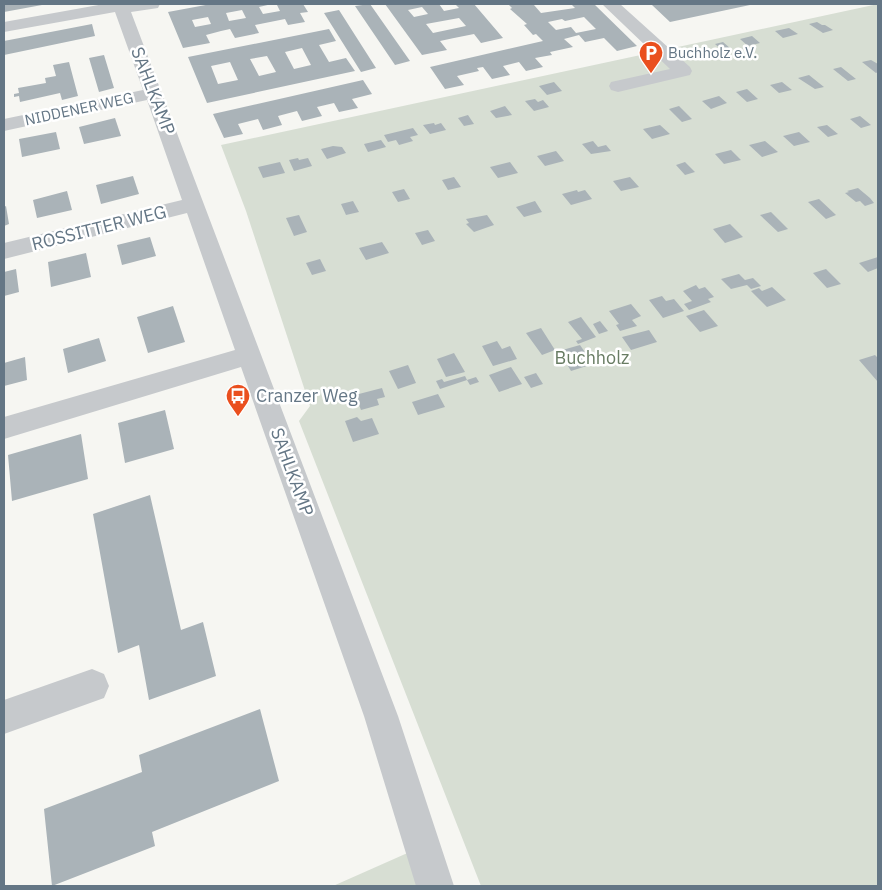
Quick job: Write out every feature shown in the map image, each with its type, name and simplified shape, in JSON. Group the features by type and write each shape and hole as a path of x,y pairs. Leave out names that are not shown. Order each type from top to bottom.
{"street":[{"path":"4,28 120,5 136,7 152,4"},
{"path":"610,4 658,46 683,71 618,86"},
{"name":"SAHLKAMP","path":"120,5 154,93 380,716 435,886"},
{"name":"NIDDENER WEG","path":"4,125 154,93"},
{"name":"ROSSITTER WEG","path":"4,251 194,204"},
{"path":"4,428 249,355"},
{"path":"4,717 92,686"}],"green space":[{"name":"Buchholz","path":"878,4 878,886 481,886 299,421 310,406 246,211 221,145"},
{"path":"421,847 435,886 333,886"}],"building":[{"path":"4,4 42,4 42,5 4,12"},
{"path":"211,4 272,4 259,7 263,14 280,11 277,5 303,4 308,12 300,13 305,22 288,25 285,19 255,25 259,33 235,38 230,29 206,35 210,43 183,48 168,12","holes":["242,10 246,18 229,21 226,13","208,17 211,24 195,27 192,20"]},
{"path":"370,4 410,61 395,65 355,6"},
{"path":"385,4 439,4 444,11 459,8 455,4 474,4 503,38 481,43 474,34 454,38 440,41 447,50 422,55","holes":["422,7 428,14 414,17 408,10","459,18 466,26 433,33 426,24"]},
{"path":"508,4 538,4 534,5 541,13 575,8 571,4 594,4 637,46 617,51 604,38 585,42 579,35 564,39 573,47 550,52 552,55 535,58 543,67 526,71 519,62 503,66 510,75 492,79 483,67 477,68 479,71 457,76 464,85 445,89 430,67 543,41 536,34 533,35 524,25 527,24 510,9 512,8","holes":["584,17 596,29 576,33 571,27 556,30 548,22"]},
{"path":"652,5 750,5 670,22"},
{"path":"339,10 376,68 361,72 324,13"},
{"path":"817,22 833,30 823,33 809,24"},
{"path":"92,24 95,36 4,55 4,41"},
{"path":"789,28 798,34 783,38 775,31"},
{"path":"329,29 336,41 319,45 329,62 346,58 355,71 207,103 188,57","holes":["302,48 311,65 294,69 285,52","267,56 276,72 259,76 250,59","230,62 238,80 218,84 211,66"]},
{"path":"752,36 760,43 748,46 740,39"},
{"path":"723,42 731,49 723,51 715,44"},
{"path":"104,55 114,88 99,92 89,58"},
{"path":"871,60 878,64 878,72 876,73 862,62"},
{"path":"69,62 78,96 62,100 60,93 20,102 19,96 14,97 14,94 19,93 18,88 46,83 45,78 56,76 53,65"},
{"path":"841,67 856,79 848,81 833,69"},
{"path":"809,75 824,87 815,89 798,78"},
{"path":"363,80 372,94 352,99 358,108 339,112 334,103 317,107 322,116 302,121 297,111 278,116 282,125 263,130 258,119 238,124 243,134 224,138 213,114"},
{"path":"554,82 562,91 547,95 539,86"},
{"path":"782,82 792,90 779,93 770,85"},
{"path":"747,89 758,99 747,102 736,92"},
{"path":"719,96 727,103 711,109 702,101"},
{"path":"535,99 538,102 543,100 549,107 534,111 525,101"},
{"path":"505,106 512,115 496,118 490,111"},
{"path":"679,106 692,119 682,122 669,109"},
{"path":"468,115 474,124 464,126 458,118"},
{"path":"860,116 871,125 861,128 850,119"},
{"path":"115,118 121,136 84,144 79,127"},
{"path":"434,123 435,125 441,123 446,130 430,134 423,125"},
{"path":"660,125 670,134 652,139 643,129"},
{"path":"827,125 838,134 828,137 817,127"},
{"path":"413,128 418,135 410,137 413,141 399,145 396,140 388,142 384,135"},
{"path":"56,132 60,149 22,157 19,139"},
{"path":"799,132 810,142 794,146 783,136"},
{"path":"381,140 386,147 368,152 364,144"},
{"path":"593,141 598,147 606,145 611,151 591,154 582,144"},
{"path":"765,141 778,152 762,157 749,145"},
{"path":"333,146 342,147 346,153 327,159 321,149"},
{"path":"731,150 741,160 724,164 715,154"},
{"path":"556,151 564,161 545,166 537,156"},
{"path":"298,158 299,160 308,158 312,166 294,171 289,160"},
{"path":"280,162 285,173 263,178 258,167"},
{"path":"510,162 518,173 498,178 490,167"},
{"path":"685,162 695,172 685,175 676,165"},
{"path":"133,176 139,194 101,204 96,185"},
{"path":"454,177 461,187 448,190 442,180"},
{"path":"630,177 639,187 621,191 613,181"},
{"path":"858,188 874,203 865,206 860,201 856,202 845,193"},
{"path":"404,189 410,199 398,202 392,192"},
{"path":"577,190 578,192 585,190 592,199 571,205 562,194"},
{"path":"67,191 72,210 37,218 33,200"},
{"path":"819,199 836,215 826,219 808,202"},
{"path":"353,201 359,212 346,215 341,204"},
{"path":"535,201 542,212 524,217 516,207"},
{"path":"6,206 9,224 4,226 4,207"},
{"path":"771,212 788,229 778,232 760,215"},
{"path":"299,215 307,232 294,236 286,218"},
{"path":"487,215 494,225 474,232 466,224 469,223 466,219"},
{"path":"730,224 743,237 725,243 713,229"},
{"path":"428,230 435,241 422,245 415,233"},
{"path":"150,237 156,256 122,265 117,245"},
{"path":"382,242 389,253 366,260 359,248"},
{"path":"86,253 91,277 51,287 48,262"},
{"path":"878,257 878,268 868,272 859,263"},
{"path":"320,259 326,271 312,275 306,263"},
{"path":"16,269 19,292 4,296 4,272"},
{"path":"826,269 841,284 827,288 813,273"},
{"path":"739,274 745,280 753,278 761,286 751,289 747,285 731,289 721,279"},
{"path":"696,285 699,289 705,287 714,297 708,299 711,302 689,310 684,304 692,301 683,291"},
{"path":"772,287 786,300 767,307 751,291 759,288 762,291"},
{"path":"662,296 666,301 674,299 684,311 663,318 649,300"},
{"path":"631,304 641,316 632,320 637,326 620,331 616,325 619,324 609,311"},
{"path":"173,306 185,342 148,353 137,317"},
{"path":"704,310 718,326 700,332 686,316"},
{"path":"581,317 596,337 578,344 576,341 582,339 568,322"},
{"path":"600,321 608,331 599,334 593,324"},
{"path":"541,328 555,350 542,355 526,333"},
{"path":"649,330 657,342 631,350 622,337"},
{"path":"99,338 106,361 68,373 63,349"},
{"path":"497,341 502,349 510,346 517,359 493,366 482,346"},
{"path":"580,345 593,364 571,371 559,351"},
{"path":"454,353 465,372 446,377 437,359"},
{"path":"875,355 878,358 878,382 859,360"},
{"path":"25,357 27,380 4,386 4,363"},
{"path":"408,365 416,383 398,389 389,371"},
{"path":"511,367 522,384 499,392 489,375"},
{"path":"536,373 543,384 531,388 524,377"},
{"path":"465,376 467,380 440,389 436,381 442,379 444,382"},
{"path":"476,377 479,382 470,385 467,380"},
{"path":"382,388 385,397 377,399 379,405 361,410 355,395"},
{"path":"438,394 445,407 418,415 412,402"},
{"path":"165,410 174,449 125,463 118,423"},
{"path":"357,417 361,421 372,418 379,434 353,442 345,421"},
{"path":"81,434 88,479 12,501 8,455"},
{"path":"150,495 181,630 203,622 216,676 149,700 139,645 118,653 93,514"},
{"path":"260,709 279,781 152,832 155,846 52,886 44,809 142,772 139,755"}],"place":[{"name":"Buchholz e.V.","path":"651,74"},
{"name":"Cranzer Weg","path":"238,417"}]}
